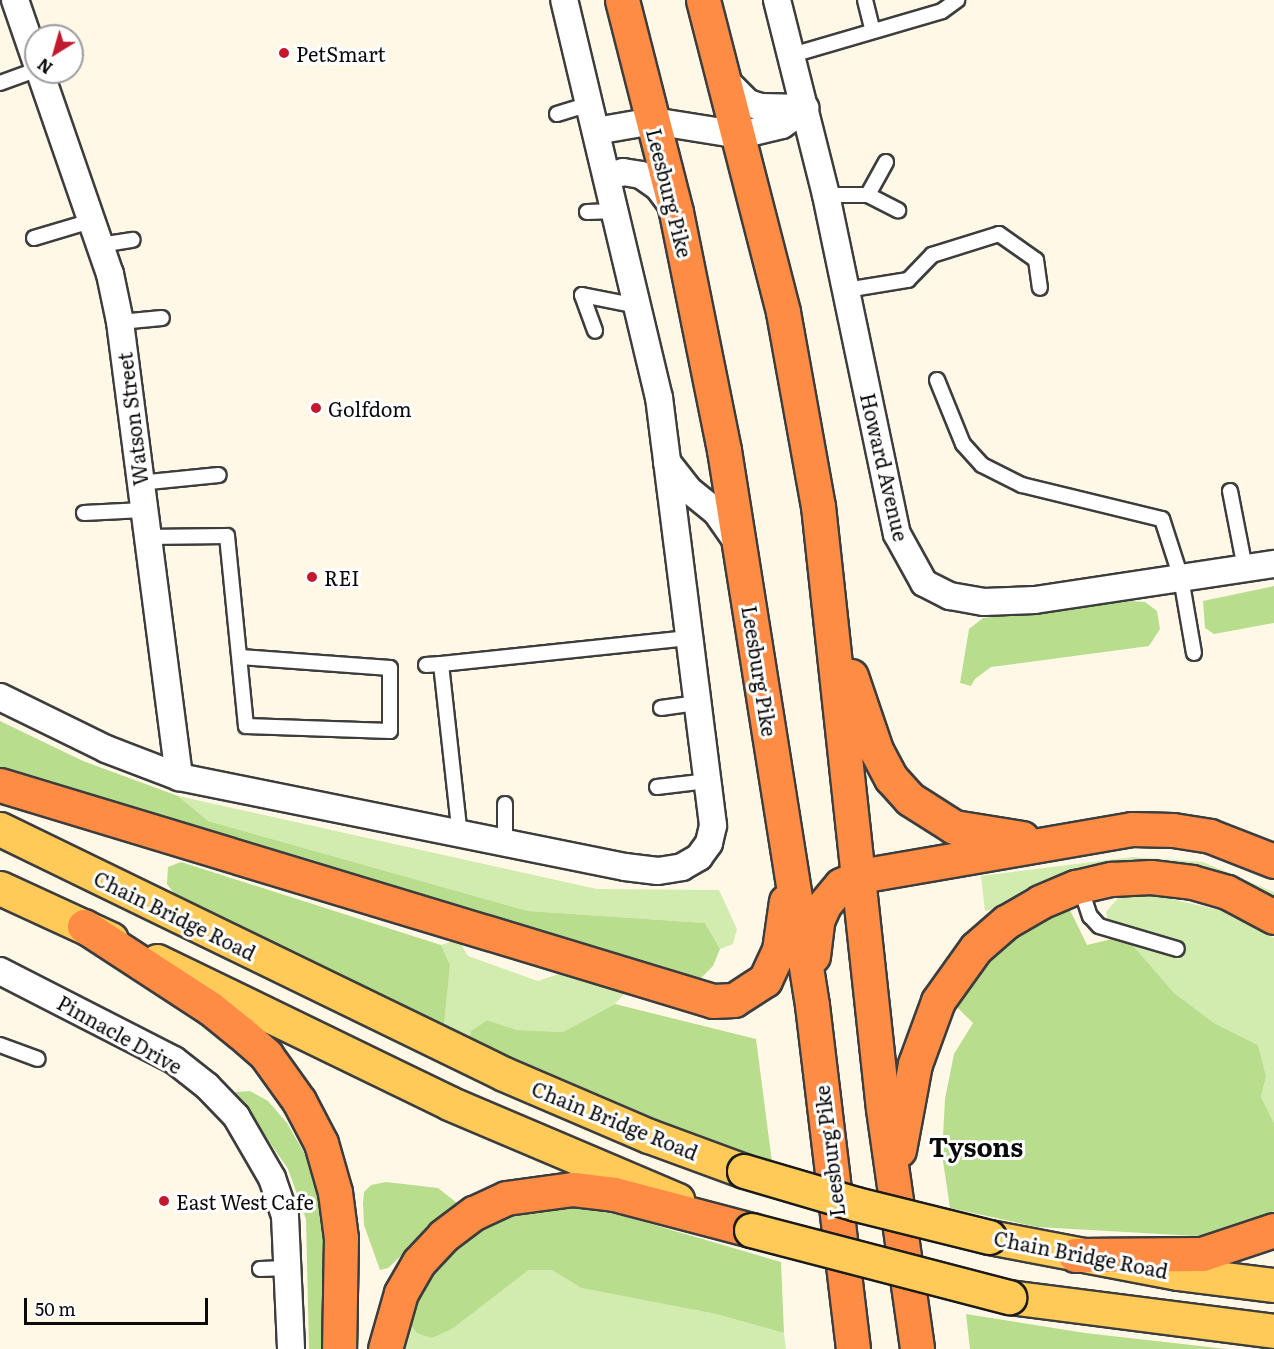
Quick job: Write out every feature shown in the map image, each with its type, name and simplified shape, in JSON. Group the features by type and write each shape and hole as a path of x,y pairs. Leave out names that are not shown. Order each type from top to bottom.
{"highway":[{"name":"Leesburg Pike","path":"622,0 676,212 722,439 812,1005 853,1349"},
{"path":"703,0 740,135 801,404 831,609 894,1194 917,1349"},
{"path":"831,609 876,750 891,778 910,799 931,816 979,834 1066,839"},
{"path":"0,785 713,1001 734,1000 765,980 779,950 791,869"},
{"path":"812,1005 817,921 830,896 842,885 860,876 1066,839 1132,830 1173,830 1210,836 1274,861"},
{"path":"894,1194 904,1109 915,1064 929,1023 953,977 976,948 1006,922 1040,902 1080,886 1151,877 1192,882 1227,892 1274,917"},
{"path":"84,926 210,1008 240,1032 266,1055 299,1101 321,1143 335,1192 341,1238 339,1349"},
{"path":"385,1349 401,1293 419,1262 443,1236 474,1213 506,1198 573,1189 614,1194 751,1230"},
{"path":"1075,1255 1202,1254 1274,1230"},
{"path":"843,1349 848,1308"}],"main road":[{"name":"Chain Bridge Road","path":"0,829 504,1074 649,1136 744,1171 856,1204 989,1237 1075,1255 1274,1284"},
{"path":"0,888 84,926 449,1103 751,1230 1009,1297 1274,1331"}],"street":[{"path":"15,0 24,26"},
{"path":"0,697 106,749 179,777 625,867 658,871 682,867 699,857 709,843 713,825 659,399 564,0"},
{"name":"Howard Avenue","path":"777,0 806,108 826,195 897,534 924,583 950,596 984,602 1035,600 1274,564"},
{"path":"723,78 748,102 761,107 806,108"},
{"name":"Watson Street","path":"44,84 100,245 120,322 146,537 179,777"},
{"path":"596,132 652,121 740,135 782,125 806,108"},
{"path":"607,177 623,172 641,175 658,187 676,212"},
{"path":"667,462 689,490 717,513 738,544"},
{"name":"Pinnacle Drive","path":"0,971 174,1060 207,1086 236,1116 272,1178 285,1216 291,1349"}],"lane":[{"path":"865,0 873,31"},
{"path":"792,55 942,12 957,0"},
{"path":"0,83 24,74"},
{"path":"556,114 589,104"},
{"path":"868,195 886,162"},
{"path":"826,195 868,195 898,210"},
{"path":"587,212 615,211"},
{"path":"34,238 91,221"},
{"path":"846,290 908,280 932,255 999,234 1036,260 1040,288"},
{"path":"100,245 133,240"},
{"path":"595,331 582,295 637,306"},
{"path":"120,322 162,318"},
{"path":"937,380 963,444 982,465 1022,484 1162,519 1181,578 1194,653"},
{"path":"139,483 219,475"},
{"path":"1230,491 1245,568"},
{"path":"84,513 143,510"},
{"path":"146,537 226,536 246,726 390,731 390,668 240,657"},
{"path":"426,665 689,638"},
{"path":"441,664 460,835"},
{"path":"661,708 698,703"},
{"path":"657,787 707,781"},
{"path":"505,804 506,843"},
{"path":"1080,886 1090,916 1099,926 1177,949"},
{"path":"0,1045 38,1059"},
{"path":"260,1269 288,1268"}],"green space":[{"path":"1274,586 1274,623 1214,634 1205,628 1203,601"},
{"path":"1130,601 1145,602 1157,611 1160,629 1149,646 991,667 975,679 971,686 960,683 969,629 983,618"},
{"path":"0,721 83,761 178,796 208,821 528,911 705,923 720,949 713,966 701,978 672,975 0,772"},
{"path":"178,796 597,889 719,890 737,929 733,944 720,949 705,923 528,911 208,821"},
{"path":"1132,857 1203,862 1274,892 1274,904 1198,870 985,911 981,876"},
{"path":"181,862 441,945 450,965 444,1026 176,896 167,884 168,867"},
{"path":"1145,893 1227,912 1274,938 1274,1123 1261,1097 1266,1076 1258,1045 1214,1023 1174,993 1130,942 1180,959 1185,944 1108,920 1106,912 1118,898"},
{"path":"1061,909 1070,910 1087,945 1112,939 1130,942 1174,993 1214,1023 1258,1045 1266,1076 1261,1097 1274,1123 1274,1211 1266,1217 1228,1231 1196,1236 1037,1227 950,1208 942,1154 945,1099 954,1054 973,1023 957,1007 991,960 1016,935"},
{"path":"458,939 468,956 538,981 562,973 625,993 615,1004 563,1032 517,1030 487,1020 471,1031 469,1039 444,1026 450,965 441,945"},
{"path":"615,1004 756,1039 772,1162 685,1131 469,1039 471,1031 487,1020 517,1030 563,1032"},
{"path":"250,1091 268,1101 287,1123 315,1172 326,1217 328,1349 309,1349 306,1219 288,1169 235,1092"},
{"path":"386,1182 438,1188 457,1203 388,1268 380,1270 364,1225 363,1203 364,1192 371,1185"},
{"path":"558,1207 586,1208 627,1217 781,1262 784,1333 716,1314 581,1288 552,1270 529,1270 452,1329 432,1338 417,1333 408,1322 413,1303 429,1274 449,1254 480,1230 515,1213"},
{"path":"529,1270 552,1270 581,1288 716,1314 784,1333 786,1349 398,1349 408,1322 432,1338 452,1329"},
{"path":"966,1314 1085,1333 1227,1349 970,1349"}],"place":[{"name":"PetSmart","path":"284,53"},
{"name":"Golfdom","path":"316,408"},
{"name":"REI","path":"312,577"},
{"name":"East West Cafe","path":"164,1201"}],"district":[{"name":"Tysons","path":"976,1146"}]}
